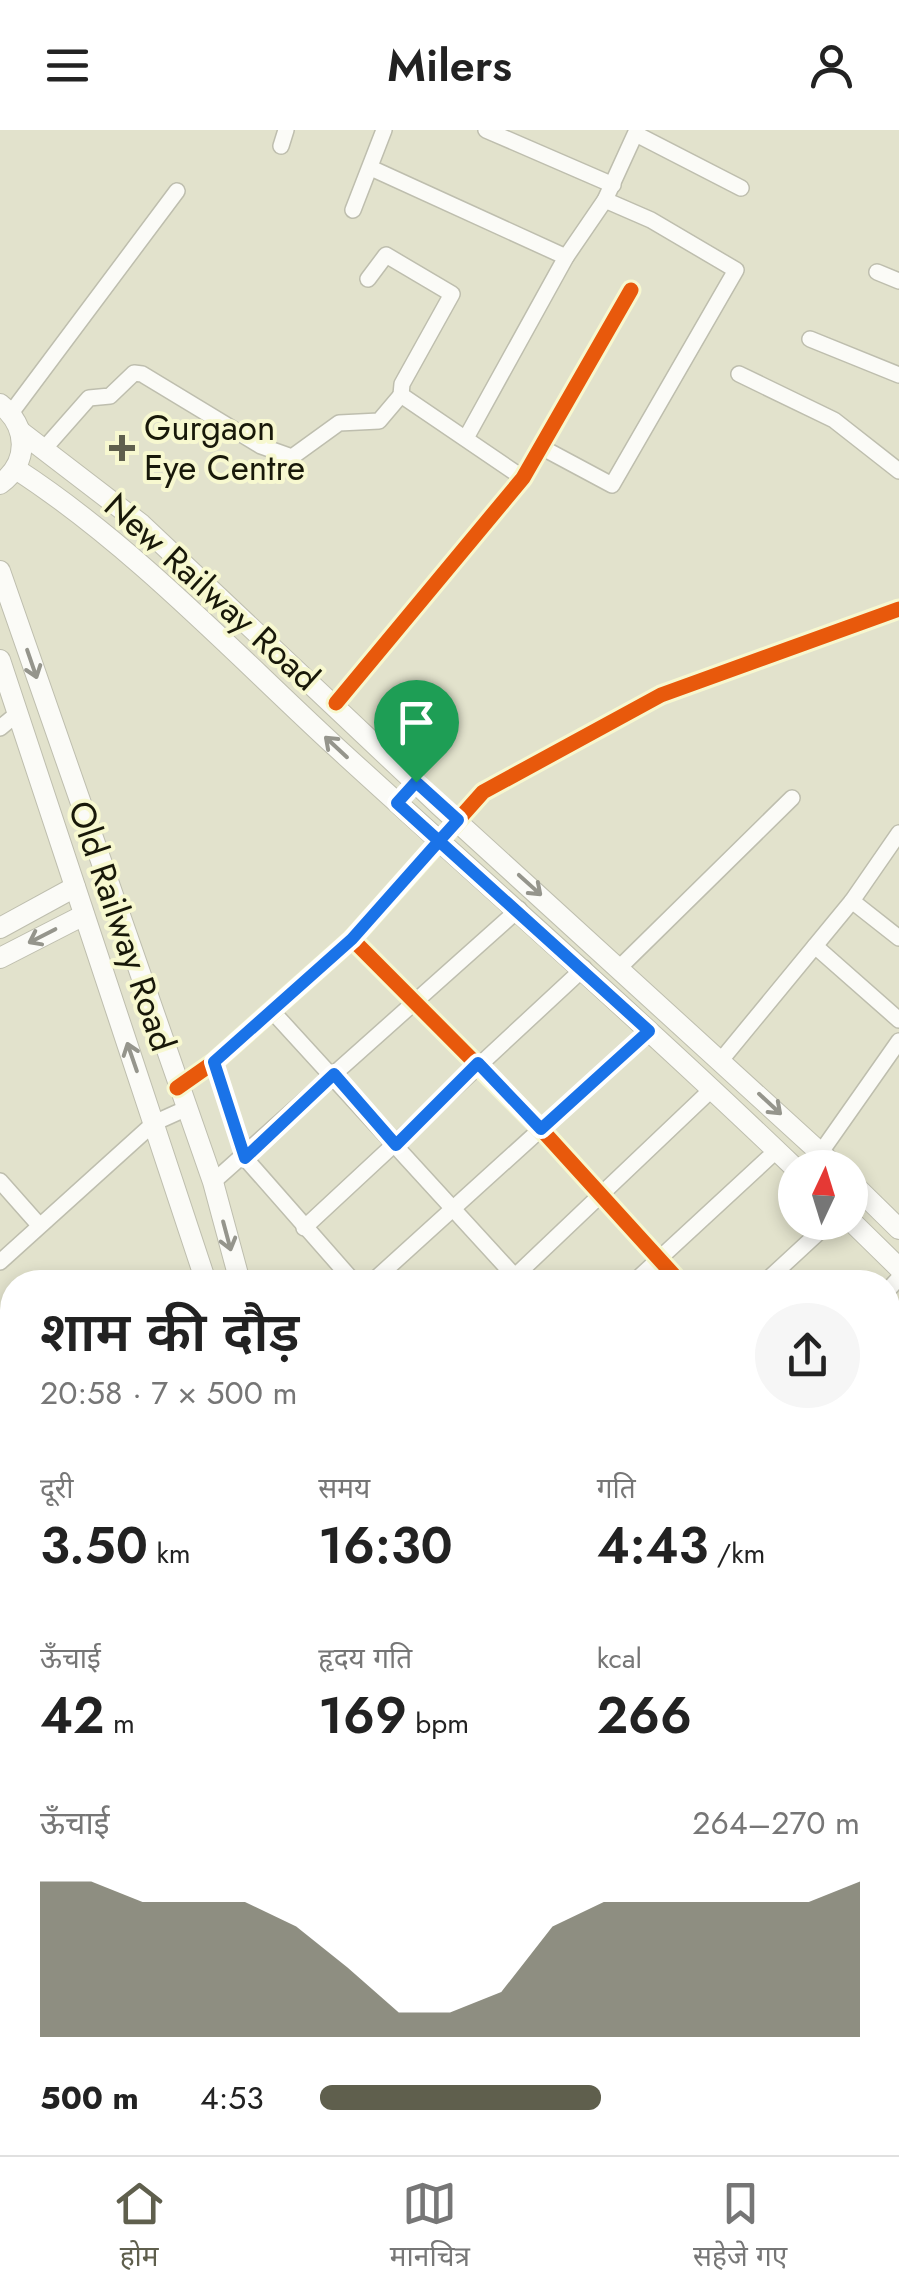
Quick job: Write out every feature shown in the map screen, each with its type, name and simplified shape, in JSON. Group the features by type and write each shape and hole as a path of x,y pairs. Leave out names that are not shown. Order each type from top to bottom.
{"main road":[{"name":"New Railway Road","path":"11,416 44,450 141,524 819,1150"},
{"path":"8,477 23,445 11,416"},
{"name":"New Railway Road","path":"8,477 55,494 158,584 584,968 777,1150"},
{"name":"Old Railway Road","path":"0,571 213,1182 237,1270"},
{"name":"Old Railway Road","path":"0,660 202,1270"},
{"path":"397,803 416,782"},
{"path":"0,928 75,887"},
{"path":"0,958 84,915"},
{"path":"868,1197 896,1221"},
{"path":"868,1238 899,1268"}],"street":[{"path":"281,146 286,130"},
{"path":"352,210 384,130"},
{"path":"486,130 609,192 736,270 612,485 540,446"},
{"path":"466,438 566,257 609,192 636,132 741,188"},
{"path":"371,168 566,257"},
{"path":"11,416 177,192"},
{"path":"44,450 89,398 115,393 134,374 261,446 292,457 307,451 339,422 379,421 401,395 402,384 452,294 386,255 368,280"},
{"path":"877,272 899,281"},
{"path":"336,703 523,478 631,290"},
{"path":"810,339 899,375"},
{"path":"739,374 834,420 899,471"},
{"path":"401,395 523,478"},
{"path":"0,1262 352,939 483,792 661,696 899,609"},
{"path":"0,728 18,714"},
{"path":"620,967 792,798"},
{"path":"722,1058 852,901 899,833"},
{"path":"852,901 899,938"},
{"path":"213,1182 245,1158 519,909"},
{"path":"352,939 478,1063 669,1270"},
{"path":"815,946 899,1020"},
{"path":"304,1228 584,968"},
{"path":"272,1012 334,1074 505,1270"},
{"path":"385,1270 649,1031"},
{"path":"822,1150 899,1040"},
{"path":"214,1062 245,1158 343,1270"},
{"path":"526,1270 711,1090"},
{"path":"647,1270 777,1150"},
{"path":"0,1181 40,1225"},
{"path":"779,1270 811,1240"}],"cycle path":[{"path":"336,703 523,478 631,290"},
{"path":"177,1088 214,1062 352,939 483,792 661,695 899,609"},
{"path":"352,939 541,1129 669,1270"}],"place":[{"name":"Gurgaon Eye Centre","path":"122,448"}],"route":[{"path":"416,782 397,803 439,841 352,939 214,1062 245,1158 334,1074 396,1145 478,1063 541,1129 649,1031 519,909 439,841 458,820 416,782"}]}
